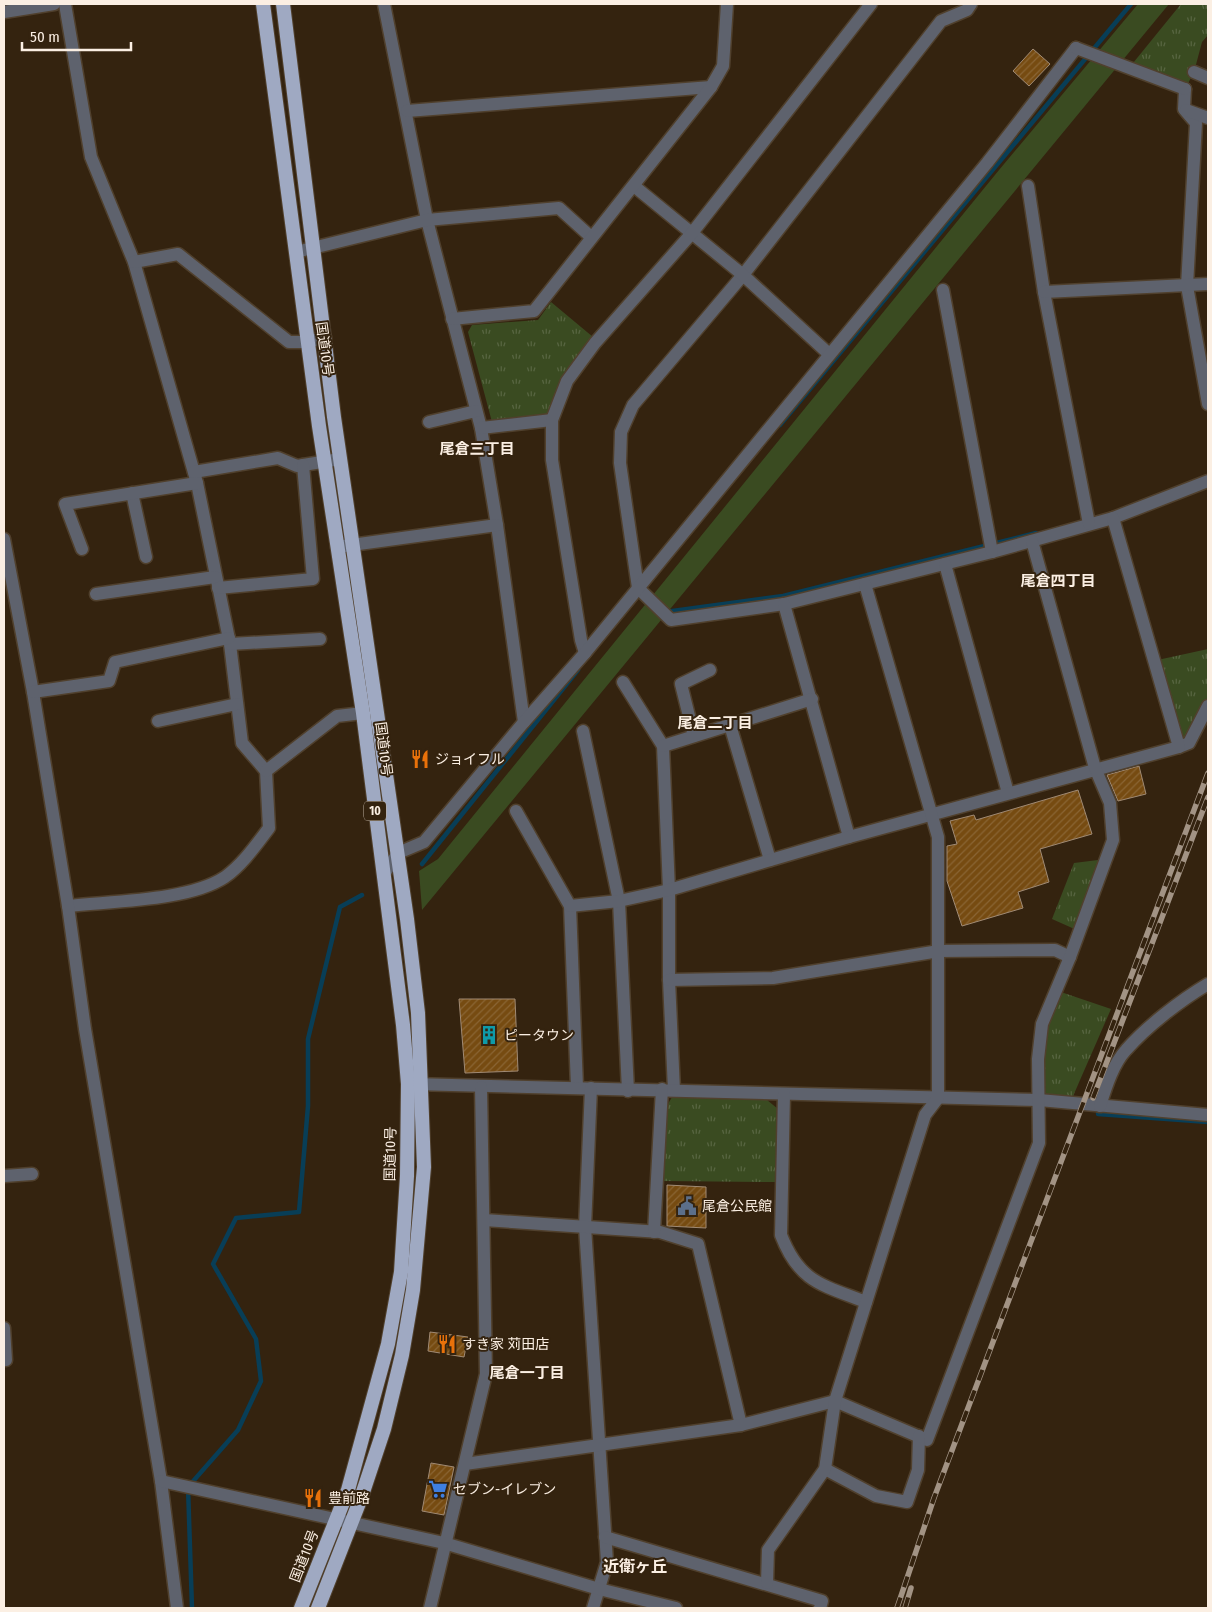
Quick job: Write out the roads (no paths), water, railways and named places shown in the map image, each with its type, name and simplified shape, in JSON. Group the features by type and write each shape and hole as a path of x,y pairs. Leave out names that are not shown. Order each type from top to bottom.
{"highway":[{"name":"国道10号","path":"263,4 308,342 363,713 403,1025 414,1084 424,1167 414,1290 402,1355 384,1429 351,1524 318,1608"},
{"name":"国道10号","path":"283,4 340,459 398,853 418,1013 401,1272 388,1344 367,1427 348,1490 301,1608"}],"street":[{"path":"4,12 54,4"},
{"path":"65,4 91,157 134,262 195,478 230,641 242,743 266,771 269,828 242,863 210,886 180,894 68,906"},
{"path":"384,4 407,111 427,220 481,428 497,525 524,722"},
{"path":"452,319 534,311 711,87 723,66 727,4"},
{"path":"586,653 581,640 552,460 552,420 567,381 595,343 692,233 870,4"},
{"path":"971,4 967,10 941,21 743,275 633,405 622,432 620,463 638,588 671,620 784,604 992,552 1113,518 1208,481"},
{"path":"384,874 398,853 424,842 524,722 586,653 987,163 1076,48 1185,89 1184,109 1196,123 1187,286 1208,404"},
{"path":"1194,72 1208,78"},
{"path":"407,111 711,87"},
{"path":"1184,109 1208,118"},
{"path":"634,186 743,275 829,354"},
{"path":"1028,186 1044,292 1089,524"},
{"path":"296,252 427,220 559,208 591,237"},
{"path":"134,262 178,254 289,342 308,342 325,337"},
{"path":"1044,292 1208,284"},
{"path":"943,290 992,552"},
{"path":"429,422 476,411"},
{"path":"481,428 552,420"},
{"path":"82,549 65,504 132,493 278,458 297,466 340,459"},
{"path":"96,594 216,582 314,579 303,466"},
{"path":"132,493 146,557"},
{"path":"1113,518 1178,747"},
{"path":"337,547 497,525"},
{"path":"465,1464 741,1426 835,1401 927,1440 1039,1143 1040,1100 1038,1059 1042,1024 1070,957 1113,840 1110,804 1095,768 1032,541"},
{"path":"4,542 33,692 68,906 87,1038 161,1482 177,1608"},
{"path":"945,564 1008,794"},
{"path":"767,1583 768,1550 825,1469 835,1401 925,1115 938,1098 938,838 866,584"},
{"path":"784,604 812,699 848,837"},
{"path":"33,692 109,681 115,662 230,641 320,639"},
{"path":"694,736 681,684 710,670"},
{"path":"623,682 663,746 669,890 668,1090 654,1232"},
{"path":"663,746 812,699"},
{"path":"158,721 237,704"},
{"path":"570,906 619,901 669,890 848,837 1008,794 1095,768 1178,747 1189,743 1208,706"},
{"path":"266,771 337,716 363,713"},
{"path":"730,725 770,860"},
{"path":"583,731 619,901 628,1091"},
{"path":"516,811 570,906 577,1087"},
{"path":"669,980 773,978 939,951 1055,950 1070,957"},
{"path":"1100,1106 1112,1073 1125,1050 1164,1016 1208,984"},
{"path":"414,1084 480,1087 577,1087 628,1091 668,1090 1040,1100 1208,1115"},
{"path":"430,1608 486,1374 480,1087"},
{"path":"590,1088 585,1227 607,1562 593,1608"},
{"path":"784,1094 781,1235 786,1249 795,1265 806,1276 821,1285 866,1302"},
{"path":"4,1176 32,1174"},
{"path":"484,1220 654,1232 698,1244 741,1426"},
{"path":"4,1328 6,1360"},
{"path":"825,1469 876,1496 907,1502 918,1470 918,1436"},
{"path":"161,1482 444,1544 676,1608"},
{"path":"605,1537 767,1583 822,1601 820,1608"}],"waterway":[{"path":"780,425 1131,4"},
{"path":"665,612 783,596 1036,533"},
{"path":"422,864 578,670"},
{"path":"192,1608 188,1487 238,1430 261,1381 256,1339 213,1264 236,1218 299,1212 308,1106 308,1039 340,907 362,895"},
{"path":"1098,1114 1208,1122"}],"railway":[{"path":"897,1608 934,1498 1208,773"},
{"path":"1093,1098 1208,797"},
{"path":"905,1608 911,1588"}],"place":[{"name":"ジョイフル","path":"420,759"},
{"name":"ピータウン","path":"489,1035"},
{"name":"尾倉公民館","path":"687,1206"},
{"name":"すき家 苅田店","path":"447,1344"},
{"name":"セブン-イレブン","path":"438,1489"},
{"name":"豊前路","path":"313,1498"}],"district":[{"name":"尾倉三丁目","path":"477,449"},
{"name":"尾倉四丁目","path":"1058,581"},
{"name":"尾倉二丁目","path":"715,723"},
{"name":"尾倉一丁目","path":"527,1373"},
{"name":"近衛ヶ丘","path":"635,1566"}]}
